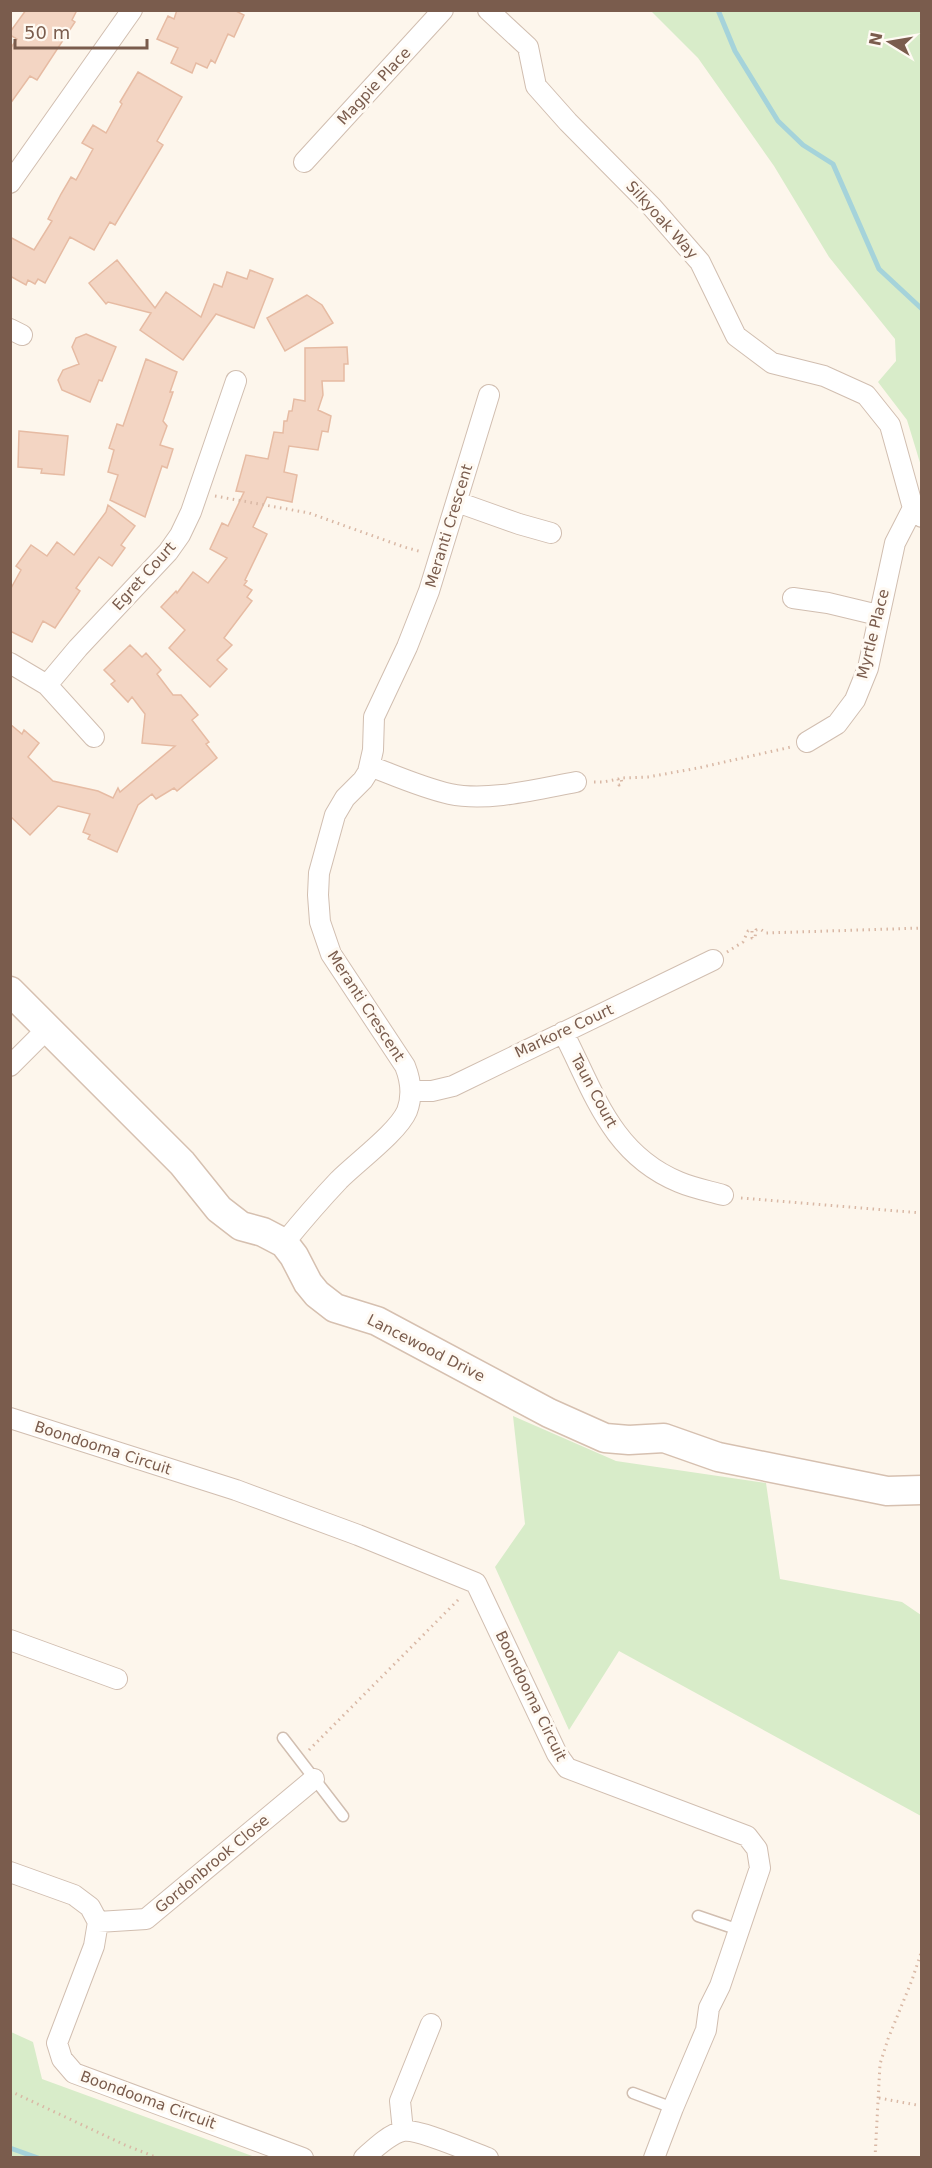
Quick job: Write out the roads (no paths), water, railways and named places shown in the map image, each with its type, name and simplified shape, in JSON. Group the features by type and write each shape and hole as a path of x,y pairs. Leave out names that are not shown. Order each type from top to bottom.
{"street":[{"path":"10,183 132,10"},
{"name":"Magpie Place","path":"304,162 443,10"},
{"name":"Silkyoak Way","path":"488,10 528,47 536,86 568,122 652,207 700,262 736,336 772,363 824,376 866,395 890,425 917,512"},
{"name":"Egret Court","path":"47,686 78,648 168,552 180,535 236,381"},
{"name":"Meranti Crescent","path":"411,1091 405,1066 331,954 324,937 319,914 319,873 331,826 340,806 363,780 370,766 374,717 420,616 441,556 489,395"},
{"path":"457,502 551,533"},
{"name":"Myrtle Place","path":"807,742 837,724 855,700 868,668 894,543 917,512"},
{"path":"792,598 828,603 878,615"},
{"path":"10,663 47,686 94,737"},
{"path":"370,766 433,789 468,796 576,783"},
{"name":"Markore Court","path":"411,1091 453,1086 714,960"},
{"path":"10,991 182,1163 219,1209 241,1226 263,1232 284,1243 339,1181 397,1125 407,1110 411,1091"},
{"path":"10,1066 48,1029"},
{"name":"Taun Court","path":"563,1032 600,1109 628,1148 651,1166 677,1181 723,1195"},
{"name":"Lancewood Drive","path":"284,1243 294,1256 308,1283 335,1308 377,1321 549,1413 595,1434 616,1439 664,1438 718,1456 887,1491 921,1490"},
{"name":"Boondooma Circuit","path":"10,1418 236,1490 358,1535 476,1583 557,1754 567,1768 747,1836 758,1849 760,1868 720,1986 709,2008 706,2030 654,2157"},
{"path":"10,1640 117,1679"},
{"name":"Gordonbrook Close","path":"98,1922 146,1919 314,1779"},
{"path":"10,1872 74,1896 90,1906 98,1922"},
{"name":"Boondooma Circuit","path":"98,1922 94,1946 57,2043 62,2058 74,2073 303,2157"},
{"path":"403,2131 400,2101 431,2024"},
{"path":"364,2157 388,2138 403,2131 420,2133 488,2157"}],"lane":[{"path":"283,1738 342,1816"},
{"path":"698,1916 740,1930"},
{"path":"633,2093 673,2109"}],"waterway":[{"path":"718,10 735,51 778,121 803,145 833,164 879,269 922,309"},
{"path":"10,2148 38,2158"}]}
